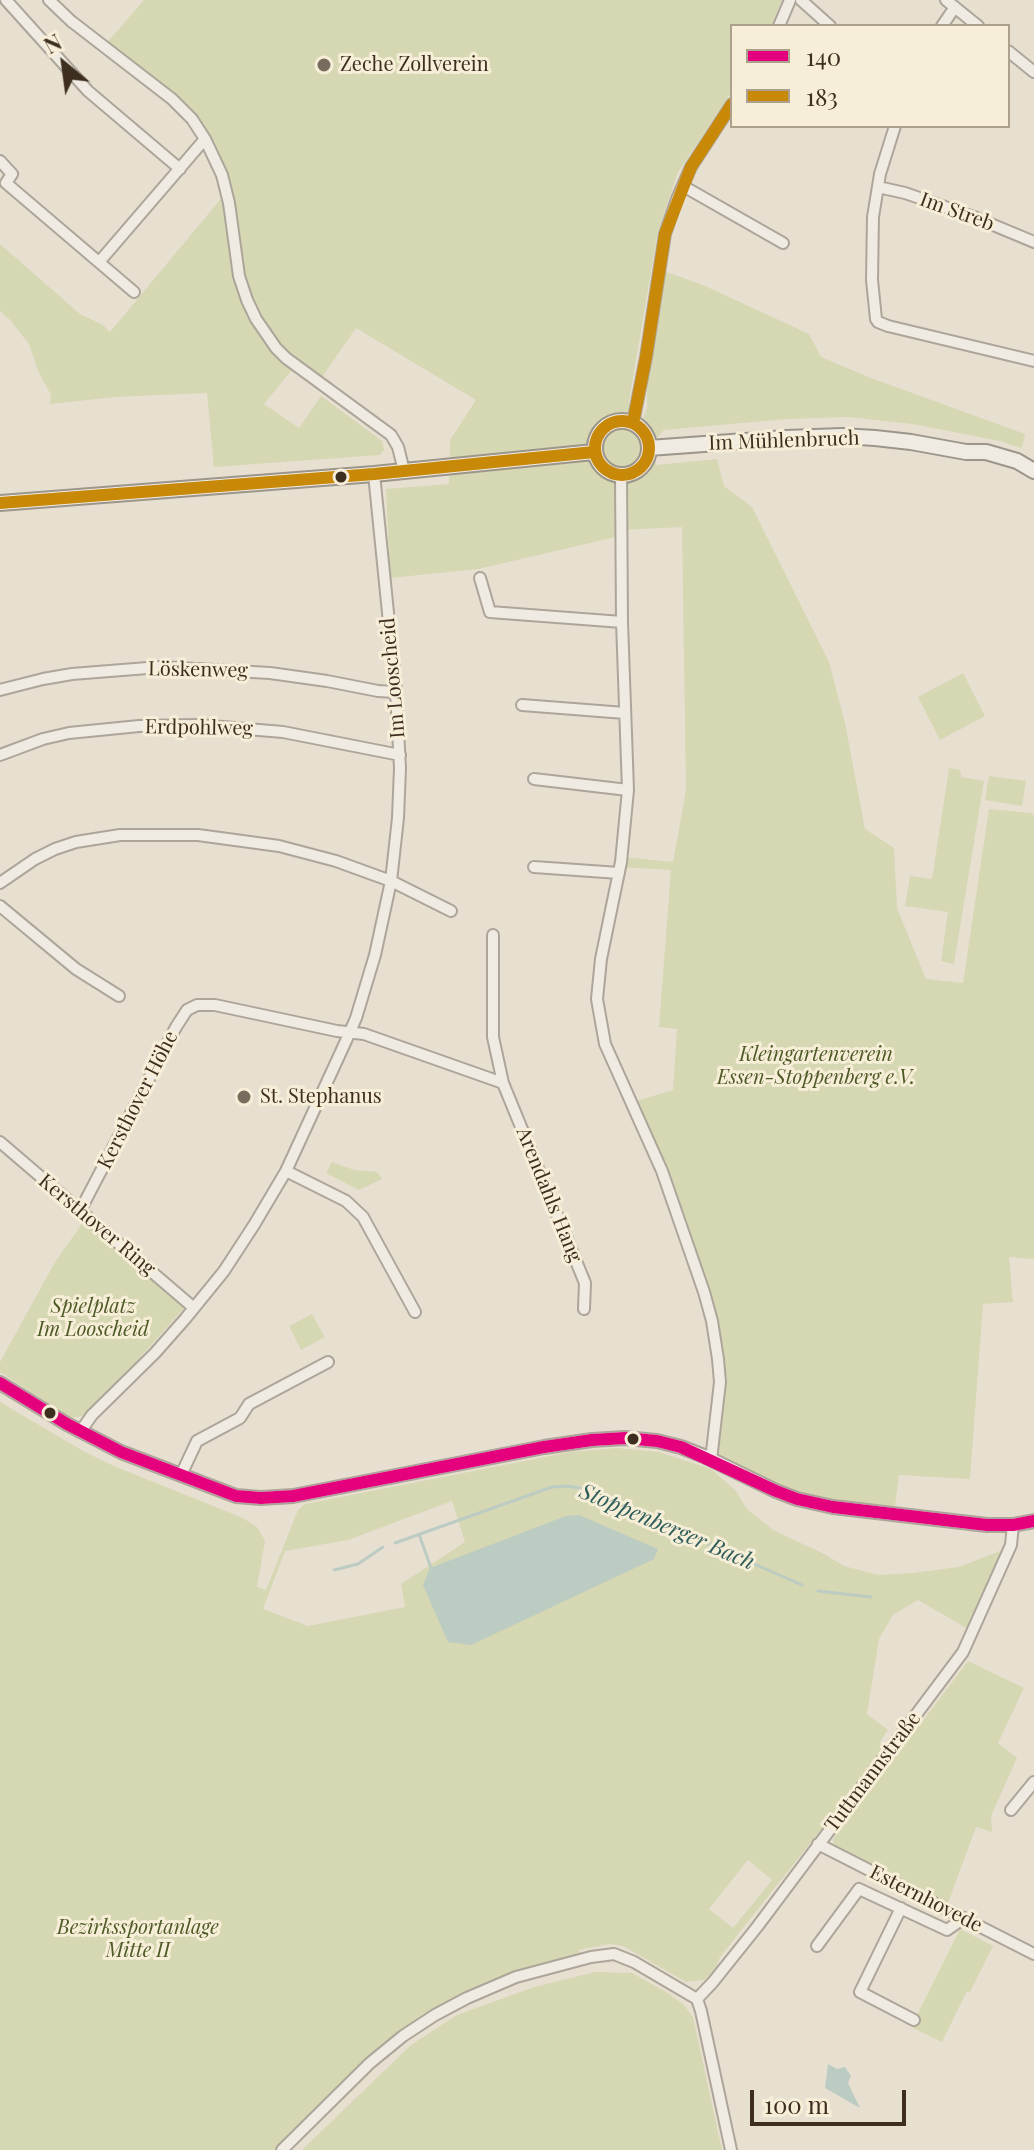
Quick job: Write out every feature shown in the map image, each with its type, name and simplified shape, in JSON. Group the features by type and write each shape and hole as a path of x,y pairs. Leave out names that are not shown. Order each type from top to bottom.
{"main road":[{"path":"622,421 633,423 645,434 649,448 643,466 633,473 621,475 604,468 594,452 598,435 607,425 622,421"},
{"name":"Im Mühlenbruch","path":"649,448 842,436 911,442 966,452 999,465 1034,471"},
{"path":"0,503 374,474 594,452"}],"street":[{"path":"6,0 88,91 180,169"},
{"path":"49,0 93,39 172,99 192,119 222,175 239,276 256,319 286,358 391,435 398,447 404,471"},
{"path":"780,24 790,0"},
{"path":"801,0 828,24"},
{"path":"943,24 951,4 976,24"},
{"path":"1010,53 1034,72"},
{"path":"633,423 662,248 672,212 703,148 730,107"},
{"path":"894,128 878,187 871,250 876,319 1034,361"},
{"path":"100,261 205,139"},
{"path":"0,161 12,174 6,183 134,292"},
{"path":"683,186 783,243"},
{"name":"Im Streb","path":"878,187 974,217 1034,242"},
{"name":"Im Looscheid","path":"80,1432 92,1415 155,1353 194,1308 240,1247 286,1171 350,1033 375,955 391,881 398,818 400,755 374,474"},
{"path":"621,475 628,790 619,873 597,999 605,1044 662,1171 708,1307 720,1382 711,1460"},
{"path":"480,578 490,612 622,622"},
{"name":"Löskenweg","path":"0,690 72,674 160,667 270,673 396,692"},
{"path":"522,705 625,713"},
{"name":"Erdpohlweg","path":"0,755 69,733 125,727 199,725 283,732 400,755"},
{"path":"534,779 628,790"},
{"path":"0,883 35,859 76,842 120,835 174,834 279,846 336,861 391,881 451,911"},
{"path":"534,867 619,873"},
{"path":"0,906 76,969 119,996"},
{"name":"Arendahls Hang","path":"493,935 493,1037 503,1083 585,1283 584,1309"},
{"name":"Kersthover Höhe","path":"80,1211 187,1010 197,1005 215,1005 350,1033"},
{"path":"350,1033 364,1034 503,1083"},
{"name":"Kersthover Ring","path":"0,1142 194,1308"},
{"path":"286,1171 346,1201 363,1217 415,1312"},
{"path":"181,1475 197,1441 240,1418 249,1404 328,1362"},
{"path":"0,1383 80,1432 121,1452 236,1496 276,1497 592,1440 625,1438 681,1447 776,1491 833,1507 987,1525 1034,1521"},
{"name":"Tuttmannstraße","path":"697,1999 963,1652 1011,1545 1013,1525"},
{"path":"1011,1810 1034,1782"},
{"name":"Esternhovede","path":"818,1844 1034,1954"},
{"path":"817,1946 859,1889 947,1930 964,1918"},
{"path":"901,1908 860,1992 914,2020"},
{"path":"282,2150 344,2087 403,2036 467,1998 516,1977 614,1954 634,1962 697,1999 731,2150"}],"green space":[{"name":"Kleingartenverein Essen-Stoppenberg e.V.","path":"144,0 782,0 772,24 730,24 730,94 678,172 658,231 629,401 633,423 646,436 656,465 717,459 724,486 752,507 829,662 845,723 865,829 894,848 897,908 926,979 963,983 989,809 1032,813 1034,816 1034,1259 1009,1257 1013,1302 983,1304 970,1479 899,1475 895,1506 817,1499 713,1458 718,1336 633,1102 673,1090 677,1029 659,1027 671,870 621,867 623,857 673,862 686,790 682,527 621,530 620,536 478,569 390,578 386,489 449,484 450,440 476,400 356,328 322,377 300,362 264,404 299,428 321,396 382,441 384,450 380,455 214,467 207,393 115,397 50,404 51,395 38,371 29,344 0,311 0,244 80,314 103,325 110,332 229,189 193,119 105,45"},
{"path":"661,270 703,285 809,334 821,357 1025,434 1023,444 1021,448 912,424 848,417 664,430 657,438 649,432 643,418 647,408 647,357"},
{"path":"963,673 985,716 940,740 918,697"},
{"path":"949,768 960,770 961,777 984,781 954,964 941,961 948,912 905,906 910,876 932,879"},
{"path":"989,776 1026,781 1022,806 985,800"},
{"path":"332,1162 354,1170 377,1172 382,1179 359,1190 326,1173"},
{"name":"Spielplatz Im Looscheid","path":"84,1221 184,1308 83,1416 71,1418 0,1372 0,1362 55,1262"},
{"path":"312,1314 325,1337 301,1350 289,1326"},
{"name":"Bezirkssportanlage Mitte II","path":"0,1402 85,1452 243,1518 257,1527 265,1541 257,1587 266,1590 298,1510 305,1504 570,1452 617,1448 659,1452 711,1469 736,1491 747,1509 773,1530 844,1566 878,1575 959,1567 1005,1549 968,1629 918,1600 893,1615 879,1639 867,1714 888,1730 880,1742 884,1750 720,1957 715,1970 704,1980 686,1982 623,1946 610,1944 578,1950 584,1957 501,1980 401,2035 277,2150 0,2150","holes":["452,1501 465,1542 401,1584 405,1607 308,1626 263,1609 285,1551 348,1540","748,1860 772,1880 733,1928 709,1909"]},
{"path":"968,1661 1024,1688 998,1743 1017,1758 991,1816 992,1832 976,1827 948,1903 834,1846 833,1839"},
{"path":"960,1929 993,1946 942,2042 911,2027"},
{"path":"595,1972 632,1973 683,2004 693,2017 722,2150 302,2150 411,2045 457,2015 534,1987"}],"shaded area":[{"path":"579,1515 658,1549 654,1559 471,1645 448,1642 423,1585 430,1568 566,1516"},
{"path":"828,2064 837,2069 845,2067 851,2076 848,2083 860,2108 825,2088"}],"waterway":[{"name":"Stoppenberger Bach","path":"395,1543 552,1487 567,1486 585,1489 802,1585"},
{"path":"419,1534 431,1568"},
{"name":"Stoppenberger Bach","path":"334,1570 358,1564 383,1547"},
{"name":"Stoppenberger Bach","path":"818,1591 871,1597"}],"transit line":[{"name":"183","path":"633,423 665,234 691,167 730,107"},
{"name":"183","path":"622,421 641,429 649,448 641,467 622,475 603,467 595,448 603,429 622,421"},
{"name":"183","path":"0,503 374,474 594,452"},
{"name":"140","path":"0,1383 67,1424 121,1452 236,1496 293,1496 544,1447 625,1438 681,1447 776,1491 833,1507 987,1525 1034,1521"}],"place":[{"name":"Zeche Zollverein","path":"324,65"},
{"name":"St. Stephanus","path":"244,1097"}]}
